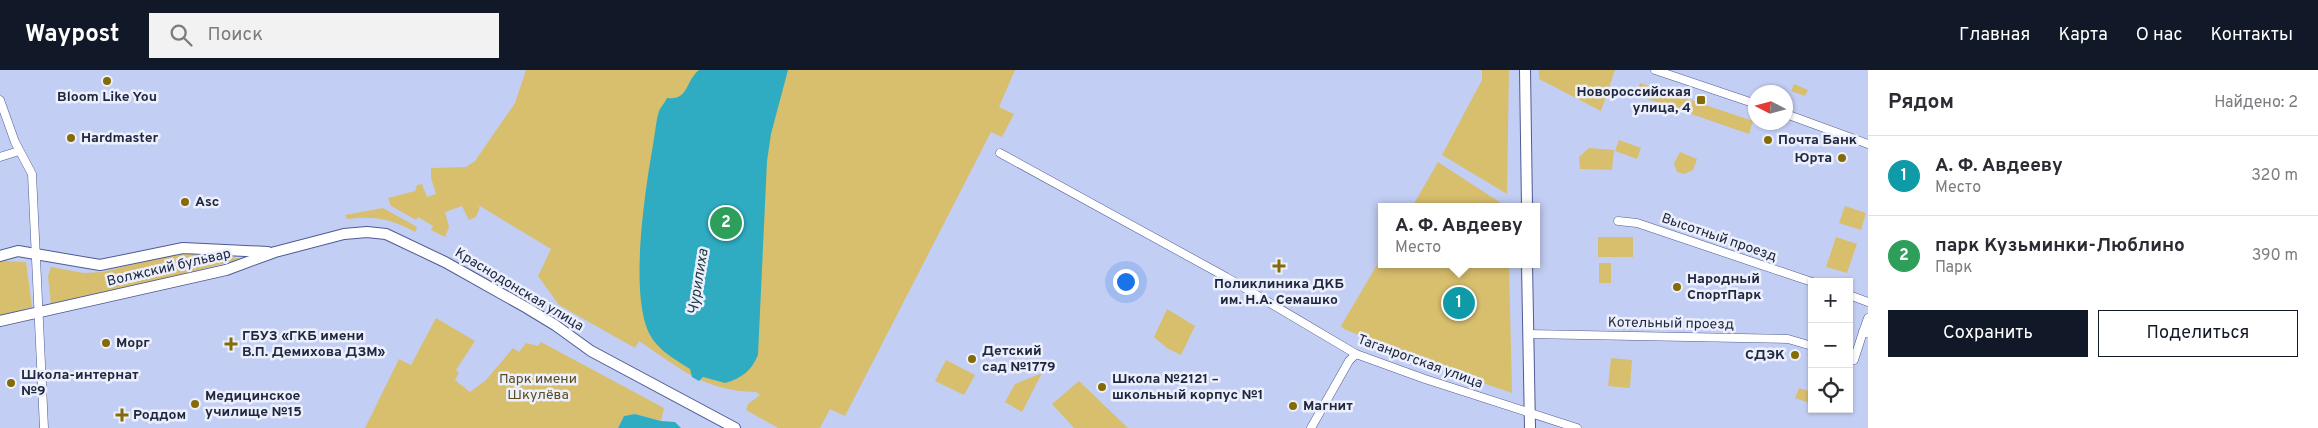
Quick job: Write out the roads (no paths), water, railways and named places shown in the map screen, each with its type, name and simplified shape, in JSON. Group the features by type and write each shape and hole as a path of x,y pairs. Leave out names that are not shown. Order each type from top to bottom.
{"main road":[{"path":"1525,70 1527,203"},
{"name":"Краснодонская улица","path":"275,252 350,233 377,233 394,236 555,324 591,351 735,428"},
{"name":"Волжский бульвар","path":"0,256 18,251 100,265 182,248 239,252 275,252"},
{"name":"Волжский бульвар","path":"0,322 40,311 226,270 275,252"},
{"path":"1528,268 1530,428"}],"street":[{"path":"1655,70 1748,101"},
{"path":"0,100 19,151 30,166 32,174 40,311 44,428"},
{"path":"1793,117 1868,144"},
{"path":"0,157 19,151"},
{"name":"Таганрогская улица","path":"1000,153 1226,278 1356,354 1425,379 1577,428"},
{"name":"Высотный проезд","path":"1618,222 1637,223 1808,281"},
{"path":"1853,296 1868,302"},
{"path":"1853,360 1866,333 1868,318"},
{"name":"Котельный проезд","path":"1528,334 1788,339 1808,345"},
{"path":"1311,428 1349,361 1356,354"}],"water":[{"name":"Чурилиха","path":"699,70 788,70 771,134 767,161 758,355 753,365 745,373 725,383 703,377 699,381 692,377 690,369 666,353 656,343 648,331 640,291 643,213 659,111 667,98 674,98 683,93"},
{"path":"635,414 661,421 675,422 681,428 618,428 624,416"}],"place":[{"name":"Bloom Like You","path":"107,81"},
{"name":"Новороссийская улица, 4","path":"1701,100"},
{"name":"Hardmaster","path":"71,138"},
{"name":"Почта Банк","path":"1768,140"},
{"name":"Юрта","path":"1842,158"},
{"name":"Asc","path":"185,202"},
{"name":"парк Кузьминки-Люблино","path":"726,223"},
{"name":"Поликлиника ДКБ им. Н.А. Семашко","path":"1279,266"},
{"name":"Народный СпортПарк","path":"1677,287"},
{"name":"А. Ф. Авдееву","path":"1459,303"},
{"name":"Морг","path":"106,343"},
{"name":"ГБУЗ «ГКБ имени В.П. Демихова ДЗМ»","path":"231,344"},
{"name":"СДЭК","path":"1795,355"},
{"name":"Детский сад №1779","path":"972,359"},
{"name":"Школа-интернат №9","path":"11,383"},
{"name":"Школа №2121 – школьный корпус №1","path":"1102,387"},
{"name":"Медицинское училище №15","path":"195,404"},
{"name":"Магнит","path":"1293,406"},
{"name":"Роддом","path":"122,415"}],"park label":[{"name":"Парк имени Шкулёва","path":"538,388"}]}
